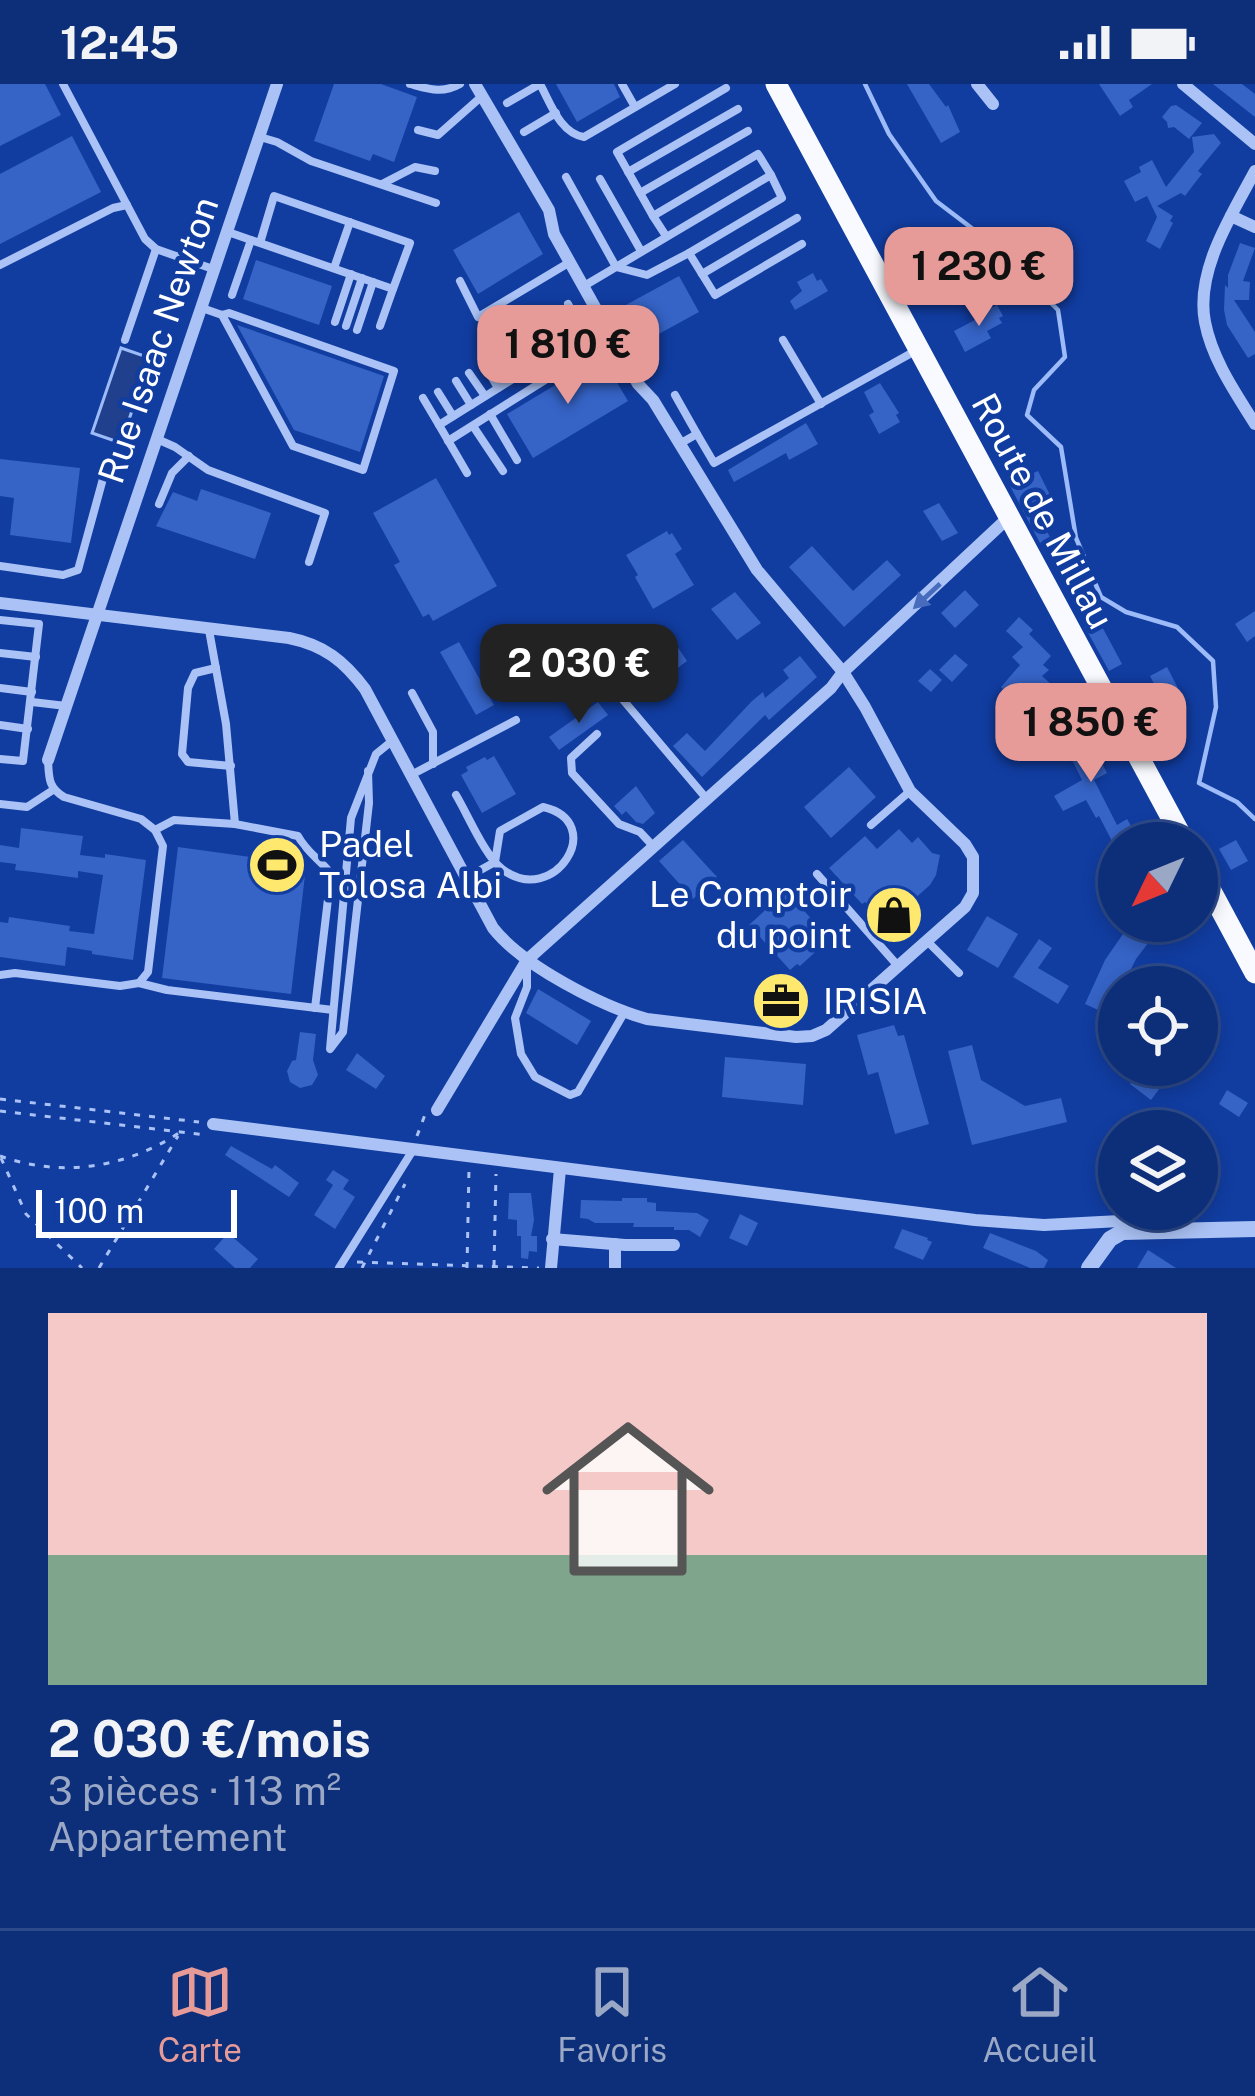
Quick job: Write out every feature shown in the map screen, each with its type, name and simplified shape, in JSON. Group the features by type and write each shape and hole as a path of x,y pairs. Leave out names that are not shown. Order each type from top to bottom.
{"main road":[{"name":"Route de Millau","path":"776,84 1174,822"},
{"path":"1218,904 1255,973"},
{"path":"1238,942 1255,964"}],"street":[{"name":"Rue Isaac Newton","path":"48,760 277,84"},
{"path":"977,84 993,104"},
{"path":"1183,84 1255,144"},
{"path":"0,603 289,638 326,650 365,689 493,928 527,961 624,1013 812,1036 826,1030 965,907 973,893 973,857 910,790 843,672 757,570 653,400 638,384 554,234 548,210 478,90"},
{"path":"1255,171 1207,271 1204,317 1214,352 1255,424"},
{"path":"1231,215 1255,227"},
{"path":"437,1110 527,961 831,688 1009,517"},
{"path":"213,1124 975,1220 1044,1225 1120,1221 1131,1231"},
{"path":"550,1268 560,1168"},
{"path":"1084,1224 1110,1239"},
{"path":"1090,1268 1110,1239 1131,1231 1255,1229"},
{"path":"552,1239 674,1245"},
{"path":"615,1244 616,1268"}],"lane":[{"path":"63,84 145,239 156,249 214,270"},
{"path":"410,84 450,90 460,84"},
{"path":"507,103 540,84 566,129 584,137 675,84"},
{"path":"622,84 635,107"},
{"path":"666,236 617,152 726,88"},
{"path":"418,130 438,135 478,90"},
{"path":"628,172 738,109"},
{"path":"524,132 556,113"},
{"path":"640,194 748,131"},
{"path":"259,136 311,161 436,203"},
{"path":"566,177 616,267 647,275 782,198 758,154 653,215"},
{"path":"381,184 415,166 436,171"},
{"path":"584,286 771,175"},
{"path":"600,179 641,251"},
{"path":"232,296 274,196 410,243 380,326"},
{"path":"0,266 113,208 128,206"},
{"path":"702,274 796,218"},
{"path":"334,268 350,222"},
{"path":"226,232 393,289"},
{"path":"689,253 715,295 802,244"},
{"path":"125,340 156,249"},
{"path":"460,281 478,317 570,262"},
{"path":"335,322 351,274"},
{"path":"346,326 362,278"},
{"path":"357,330 374,282"},
{"path":"568,304 585,334"},
{"path":"201,307 394,371 363,470 293,446 222,315"},
{"path":"550,316 568,345"},
{"path":"439,425 604,322"},
{"path":"448,441 545,380 526,334"},
{"path":"509,339 536,365"},
{"path":"783,340 820,404"},
{"path":"675,394 714,464 919,350"},
{"path":"498,354 513,379"},
{"path":"484,364 501,408"},
{"path":"469,373 492,392"},
{"path":"456,381 471,405"},
{"path":"438,392 453,416"},
{"path":"422,398 467,473"},
{"path":"490,415 517,460"},
{"path":"473,426 503,471"},
{"path":"680,444 697,434"},
{"path":"156,438 208,470 325,513 309,562"},
{"path":"159,504 172,473 189,456"},
{"path":"0,566 63,575 78,570 104,475"},
{"path":"0,620 39,624 23,761 0,759"},
{"path":"209,630 231,766 235,824"},
{"path":"0,653 36,657"},
{"path":"216,668 195,673 188,688 182,754 188,762 231,766"},
{"path":"0,688 66,706"},
{"path":"614,688 707,799"},
{"path":"412,693 433,732 433,764"},
{"path":"411,775 516,720"},
{"path":"0,725 28,729"},
{"path":"597,734 571,758 572,773 619,824 640,832 654,847"},
{"path":"368,771 369,803 344,1032 330,1049 351,818 368,771 376,754 392,740"},
{"path":"48,760 53,790 141,819 155,830 163,846 148,973 139,983"},
{"path":"0,804 27,807 53,790"},
{"path":"871,825 910,790"},
{"path":"456,795 495,862 504,872 522,879 546,877 566,864 574,846 570,825 559,811 543,807 500,831 495,862"},
{"path":"155,830 174,820 235,824 298,836 307,853 324,864 331,874 315,1008"},
{"path":"466,878 495,862"},
{"path":"817,874 898,966"},
{"path":"927,941 958,973"},
{"path":"527,961 526,987 515,1018 521,1054 535,1077 570,1095 578,1092 624,1013"},
{"path":"0,975 120,986 139,983 333,1010"},
{"path":"341,1265 414,1149"}],"path":[{"path":"0,1099 213,1124 211,1136 0,1111"},
{"path":"414,1149 428,1108 437,1110"},
{"path":"0,1156 21,1163 88,1168 152,1151 180,1132"},
{"path":"99,1268 180,1132"},
{"path":"0,1156 26,1214 82,1268"},
{"path":"467,1267 470,1167 483,1168"},
{"path":"494,1267 496,1169 500,1169"},
{"path":"363,1265 406,1182"},
{"path":"341,1265 550,1268"}],"water":[{"path":"121,348 150,358 121,443 92,433"}],"building":[{"path":"0,84 45,84 61,115 0,146"},
{"path":"334,84 381,84 417,97 394,162 373,154 370,161 314,141"},
{"path":"556,84 614,84 620,97 577,122"},
{"path":"907,84 929,84 948,105 960,132 941,143"},
{"path":"1099,84 1152,84 1129,100 1133,107 1120,116"},
{"path":"1213,84 1242,84 1255,94 1255,117"},
{"path":"1176,105 1202,123 1189,139 1174,127 1168,128 1162,117"},
{"path":"1214,134 1221,143 1185,196 1181,193 1157,206 1173,216 1160,249 1146,241 1157,217 1147,196 1135,202 1124,181 1152,160 1166,187 1194,152 1192,137"},
{"path":"72,136 101,192 0,244 0,174"},
{"path":"519,212 543,254 478,294 453,250"},
{"path":"1240,243 1255,248 1243,281 1250,282 1249,300 1234,300 1255,332 1255,354 1248,358 1227,325 1224,310 1225,285 1228,288"},
{"path":"256,260 332,286 319,325 243,299"},
{"path":"813,273 828,291 795,310 790,301 802,291 797,282"},
{"path":"679,276 699,312 644,342 624,306"},
{"path":"997,305 1002,323 987,331 991,338 965,352 954,331"},
{"path":"237,325 384,376 360,452 294,430"},
{"path":"602,357 628,401 533,458 507,414 580,370 578,366 589,359 591,363"},
{"path":"880,383 900,422 879,434 864,392"},
{"path":"806,423 818,444 789,460 786,453 734,482 728,470"},
{"path":"0,459 80,468 71,543 10,535 14,498 0,496"},
{"path":"1038,471 1050,495 1032,505 1050,537 1040,543 1009,484"},
{"path":"436,478 497,586 433,621 429,614 423,617 394,565 400,562 373,513"},
{"path":"201,489 271,513 255,559 156,526 173,492 197,501"},
{"path":"939,503 958,533 942,541 923,511"},
{"path":"667,531 682,549 675,554 694,585 653,609 626,555"},
{"path":"812,546 853,591 887,560 901,575 844,627 789,567"},
{"path":"965,590 979,605 955,628 941,613"},
{"path":"735,592 761,623 737,640 711,609"},
{"path":"1255,611 1255,636 1247,642 1235,624"},
{"path":"1019,617 1051,656 1043,665 1049,670 1042,676 1053,686 1027,714 1001,687 1020,665 1012,657 1023,647 1006,631"},
{"path":"1099,621 1122,664 1109,671 1085,627"},
{"path":"459,642 494,705 476,715 440,652"},
{"path":"675,643 687,661 671,673 677,681 661,693 655,684 646,691 633,674"},
{"path":"955,654 968,665 952,682 939,670"},
{"path":"800,656 817,677 769,720 765,715 702,777 673,746 687,733 705,751 752,701 763,692 765,698 789,678 783,670"},
{"path":"1167,667 1180,692 1163,701 1150,676"},
{"path":"930,669 942,680 931,692 918,681"},
{"path":"598,702 608,715 559,750 549,737"},
{"path":"1079,718 1107,773 1094,780 1115,822 1096,818 1086,800 1063,811 1054,796 1082,780 1065,746 1070,743 1065,731 1071,728 1068,724"},
{"path":"494,756 516,794 482,813 461,775 468,771 466,767"},
{"path":"849,767 876,797 831,838 804,807"},
{"path":"636,786 655,813 643,824 614,806"},
{"path":"21,828 83,836 80,855 146,860 133,960 67,947 65,966 0,957 0,922 8,923 9,917 94,934 103,875 78,871 78,878 15,870 16,864 0,862 0,845 19,848"},
{"path":"899,829 912,843 918,837 940,855 930,885 885,925 829,868 865,836 877,849"},
{"path":"683,840 717,877 693,899 659,861"},
{"path":"1236,840 1248,861 1231,870 1219,849"},
{"path":"178,847 287,862 286,873 305,875 291,994 162,978"},
{"path":"786,891 827,936 820,942 823,945 790,970 749,925"},
{"path":"987,916 1018,934 998,968 967,950"},
{"path":"1039,939 1052,948 1038,968 1069,986 1058,1004 1013,977"},
{"path":"1117,942 1149,942 1132,966 1102,966"},
{"path":"1098,975 1098,1010 1085,1004"},
{"path":"538,989 591,1021 577,1045 526,1013"},
{"path":"894,1025 898,1036 904,1035 929,1124 895,1134 878,1072 868,1075 857,1035"},
{"path":"300,1032 316,1034 313,1060 318,1075 312,1085 300,1088 290,1082 287,1071 296,1060"},
{"path":"972,1045 981,1080 1025,1106 1061,1098 1067,1122 972,1145 948,1051"},
{"path":"357,1053 385,1076 376,1089 346,1070"},
{"path":"725,1057 806,1064 803,1105 722,1097"},
{"path":"1133,1086 1161,1086 1151,1100"},
{"path":"1227,1090 1248,1103 1239,1117 1219,1104"},
{"path":"231,1146 272,1169 275,1165 299,1183 289,1197 225,1155"},
{"path":"333,1170 349,1180 343,1189 355,1197 335,1229 314,1215 333,1185 326,1180"},
{"path":"509,1193 531,1193 531,1236 537,1236 537,1252 529,1251 528,1259 521,1258 517,1220 508,1219"},
{"path":"647,1198 656,1203 656,1211 697,1213 709,1220 700,1237 674,1227 633,1227 634,1223 580,1218 581,1200"},
{"path":"740,1214 758,1223 747,1246 729,1238"},
{"path":"902,1229 932,1242 923,1260 894,1248"},
{"path":"228,1233 258,1259 250,1268 235,1268 214,1249"},
{"path":"990,1233 1036,1251 1048,1260 1044,1268 1030,1268 983,1248"},
{"path":"1148,1250 1176,1268 1137,1268"}],"waterway":[{"path":"865,84 889,134 936,201 990,242 1058,310 1065,357 1034,390 1027,415 1061,447 1076,538 1101,597 1126,612 1177,627 1213,661 1216,707 1199,783 1237,802 1255,819"}],"place":[{"name":"Padel Tolosa Albi","path":"277,865"},
{"name":"Le Comptoir du point","path":"894,915"},
{"name":"IRISIA","path":"781,1001"}]}
